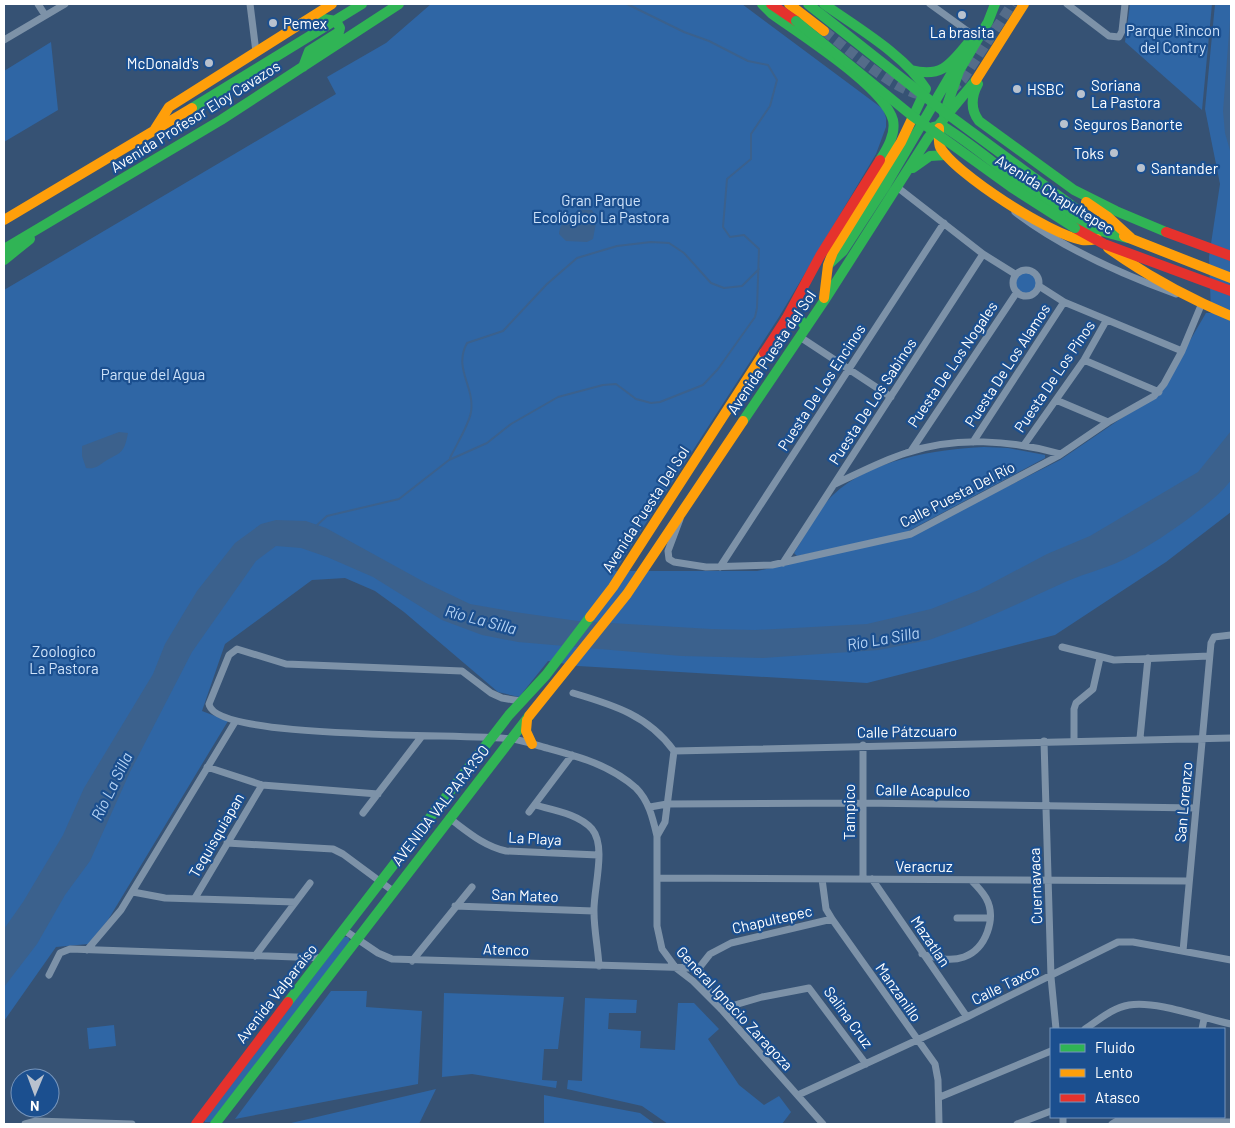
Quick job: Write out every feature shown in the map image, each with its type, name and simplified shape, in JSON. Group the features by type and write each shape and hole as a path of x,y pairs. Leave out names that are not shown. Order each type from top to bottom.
{"main road":[{"path":"155,129 160,118 169,107 332,4"},
{"name":"Avenida Profesor Eloy Cavazos","path":"4,220 362,4"},
{"name":"Avenida Profesor Eloy Cavazos","path":"4,249 37,231 303,67 399,4"},
{"path":"762,4 772,14 866,85 884,105 892,118 892,138 879,165 820,256 807,285"},
{"name":"Avenida Chapultepec","path":"771,4 796,21 928,127 1011,187 1075,228 1100,242 1231,291"},
{"path":"789,4 824,31"},
{"path":"808,4 935,102"},
{"path":"824,4 908,68 925,86 925,93 918,110 901,142 832,252 828,265 824,301"},
{"path":"908,68 924,74 935,74 949,65 971,39 994,4"},
{"path":"994,4 988,22 960,71 939,125 939,145 946,155 969,177 999,199 1069,237 1084,241 1100,242 1119,257 1202,303 1231,316"},
{"path":"914,137 939,125 976,80 1024,4"},
{"path":"268,45 286,40 319,20 329,18 336,20 340,28 339,32 309,52 303,67"},
{"name":"Avenida Puesta del Sol","path":"807,285 847,245 886,185 971,39"},
{"path":"992,56 974,92 972,108 975,116 1008,144 1075,190 1116,211 1210,250 1231,256"},
{"path":"960,71 961,80 965,84 970,84 976,80"},
{"path":"948,102 950,76"},
{"name":"Avenida Chapultepec","path":"935,102 1086,216 1130,238 1231,278"},
{"path":"884,105 904,111 918,110"},
{"path":"939,125 957,135 1035,194 1072,217 1104,232 1130,238"},
{"name":"Avenida Puesta del Sol","path":"527,720 627,594 824,301 928,138 939,125"},
{"path":"906,174 926,158 936,154 946,155"},
{"path":"1075,190 1079,196 1108,217 1130,238"},
{"path":"4,260 17,252 37,231"},
{"name":"Avenida Puesta Del Sol","path":"492,738 520,702 546,675 613,587 807,285"},
{"path":"786,319 800,319 803,332"},
{"path":"768,348 776,358 783,360"},
{"path":"512,739 527,720"},
{"path":"527,720 526,731 532,744"},
{"name":"AVENIDA VALPARA?SO","path":"380,880 492,738"},
{"name":"AVENIDA VALPARA?SO","path":"393,891 512,739"},
{"name":"Avenida Valparaíso","path":"196,1124 380,880"},
{"name":"Avenida Valparaíso","path":"215,1124 393,891"}],"street":[{"path":"38,4 45,15"},
{"path":"4,40 65,4"},
{"path":"250,4 256,52"},
{"path":"930,4 971,39"},
{"path":"1067,4 1109,36 1119,37 1122,31 1125,4"},
{"path":"897,187 983,254 1015,274"},
{"path":"999,199 1024,219 1106,265 1146,283 1202,303 1182,351 1159,392 1084,360"},
{"name":"Puesta De Los Encinos","path":"720,567 944,222"},
{"name":"Puesta De Los Sabinos","path":"783,563 983,254"},
{"path":"1026,269 1033,271 1038,277 1039,286 1031,295 1024,296 1017,292 1012,282 1015,274 1026,269"},
{"path":"1039,286 1064,302 1182,351"},
{"name":"Puesta De Los Nogales","path":"911,451 1017,292"},
{"name":"Puesta De Los Alamos","path":"973,442 1064,302"},
{"name":"Puesta De Los Pinos","path":"1024,445 1084,360 1106,321"},
{"path":"803,332 849,369 891,397"},
{"name":"Calle Puesta Del Río","path":"681,512 678,528 668,551 669,559 686,564 720,567 783,563 906,537 1061,454 1108,422 1159,392"},
{"path":"1056,400 1108,422"},
{"path":"834,485 882,462 911,451 943,444 973,442 1024,445 1061,454"},
{"path":"1062,647 1100,658 1209,656 1214,637 1231,635"},
{"path":"520,702 502,698 491,693 462,671 295,665 261,657 242,650 233,651 209,704 210,708 235,722 298,730 512,739 596,762 611,770 637,789 650,807 657,836"},
{"name":"San Lorenzo","path":"1183,951 1209,656"},
{"path":"1074,740 1074,709 1076,703 1093,689 1100,658"},
{"path":"1140,738 1148,658"},
{"path":"573,693 625,710 649,723 674,751"},
{"path":"87,950 111,924 132,892 235,722"},
{"path":"363,814 422,736"},
{"name":"Calle Pátzcuaro","path":"674,751 1140,738 1231,738"},
{"name":"Cuernavaca","path":"1044,741 1051,977 1056,1028"},
{"name":"Tampico","path":"863,745 863,879"},
{"name":"General Ignacio Zaragoza","path":"674,751 664,826 657,836 658,939 666,957 713,1000 823,1124"},
{"path":"530,812 572,755"},
{"path":"207,767 262,785 378,794"},
{"name":"Tequisquiapan","path":"195,898 262,785"},
{"name":"Calle Acapulco","path":"650,807 667,804 863,803 1196,808"},
{"path":"536,804 587,823 595,834 598,855 594,911 599,966"},
{"name":"La Playa","path":"449,818 486,845 495,849 598,855"},
{"path":"227,843 333,849 343,854 393,891"},
{"name":"Veracruz","path":"658,878 1189,881"},
{"name":"Manzanillo","path":"822,879 826,909 832,919 937,1069 940,1097 939,1124"},
{"name":"Mazatlan","path":"872,879 967,1017"},
{"path":"922,954 944,960 965,957 976,950 985,939 990,918 990,907 986,897 971,880"},
{"path":"255,956 310,883"},
{"path":"412,961 472,886"},
{"path":"132,892 165,898 295,902"},
{"name":"San Mateo","path":"455,906 594,911"},
{"path":"957,918 990,918"},
{"name":"Chapultepec","path":"699,968 710,954 730,942 832,919"},
{"name":"Atenco","path":"344,930 378,954 392,959 676,968"},
{"name":"Calle Taxco","path":"798,1095 967,1017 1121,942 1231,960"},
{"path":"49,975 62,951 87,950 322,958"},
{"path":"676,968 699,968 713,1000"},
{"name":"Salina Cruz","path":"721,1009 762,997 809,988 866,1064"},
{"path":"1086,1028 1113,1010 1128,1005 1157,1006 1231,1024"},
{"path":"1202,1028 1204,1018"},
{"path":"940,1097 1050,1051"},
{"path":"1017,1124 1050,1110"},
{"path":"25,1124 36,1121 132,1124"},
{"path":"1115,1121 1231,1122"}],"green space":[{"name":"Gran Parque Ecológico La Pastora","path":"431,4 742,4 883,109 886,127 876,154 779,317 615,571 757,571 905,538 1060,460 1160,392 1206,313 1211,313 1209,257 1220,184 1205,109 1215,4 1231,4 1231,512 1166,562 1055,635 867,683 578,666 548,661 519,697 498,692 404,612 375,591 345,578 312,580 225,644 202,711 228,721 108,920 88,944 56,947 4,1021 4,290 336,94 327,77 386,43"},
{"name":"Parque Rincon del Contry","path":"1130,4 1212,4 1202,110 1125,42"},
{"path":"51,42 58,110 4,142 4,71"},
{"path":"1026,271 1034,274 1037,282 1034,290 1026,293 1018,290 1015,282 1018,274"},
{"path":"984,447 1008,448 1045,455 1045,458 903,534 797,556 794,553 827,501 848,483 865,473 884,465 925,454 945,450"},
{"path":"344,937 348,937 351,943 214,1122 205,1122 204,1119"},
{"path":"331,991 367,991 366,1007 422,1011 418,1084 235,1119"},
{"path":"444,993 564,997 558,1049 544,1049 542,1080 557,1081 556,1088 472,1074 442,1077"},
{"path":"585,998 637,1000 636,1013 609,1013 608,1029 641,1031 640,1048 675,1050 678,1003 694,1003 719,1029 708,1039 739,1085 764,1105 779,1096 791,1112 782,1124 668,1124 642,1106 567,1089 568,1080 582,1081"},
{"path":"114,1025 116,1046 89,1049 87,1028"},
{"path":"436,1089 419,1124 287,1124"},
{"path":"544,1095 640,1113 655,1124 544,1124"}],"water":[{"path":"1231,7 1231,154 1225,133 1223,111"},
{"path":"582,210 592,210 597,218 593,239 587,242 566,241 559,234 564,221"},
{"name":"Río La Silla","path":"1231,431 1231,480 1223,490 1195,514 1142,550 1114,564 1069,580 965,627 929,640 879,650 763,658 681,656 518,642 482,635 442,620 373,577 327,557 301,548 276,546 256,561 192,652 130,772 90,861 65,895 37,944 4,987 4,929 23,902 63,835 84,788 153,674 165,644 197,591 235,543 261,524 276,520 306,521 326,528 426,583 470,604 515,612 578,621 711,629 755,630 867,624 931,609 979,590 1047,554 1090,536 1198,472"},
{"path":"119,432 128,433 123,449 96,467 86,468 82,456 82,446"}],"waterway":[{"path":"316,526 327,516 399,499 449,460 487,443 511,424 558,397 603,385 616,384 636,399 651,403 660,402 703,385 718,369 755,317 759,249 744,235 730,237 723,227 727,179 751,159 751,134 770,106 777,80 768,65 748,61 627,4"},
{"path":"450,458 465,429 471,412 470,394 462,361 467,343 503,331 547,284 577,258 617,246 651,242 669,243 684,253 711,283 724,288 742,286 759,269"}],"tunnel":[{"path":"951,90 963,79 1012,4"},
{"path":"824,31 888,80 902,88 928,96"}],"traffic: fast":[{"path":"192,108 362,4"},
{"path":"4,249 221,120 399,4"},
{"path":"762,4 772,14 840,62 874,92 886,107 894,125 892,136 880,160"},
{"path":"808,4 942,110 1086,216"},
{"path":"824,4 893,53 926,89 911,121"},
{"path":"944,114 959,71 988,22 995,4"},
{"path":"303,67 309,51 339,32 340,28 336,21 324,19 311,25"},
{"path":"796,21 911,115 1011,187 1075,228"},
{"path":"911,70 930,72 944,68 956,58 968,43"},
{"path":"829,264 843,251 886,185 957,64"},
{"path":"743,421 824,301 928,138 976,80"},
{"path":"978,84 972,103 979,121 1074,190 1116,211 1166,232"},
{"path":"933,127 941,125 958,136 1059,211 1089,226 1128,238"},
{"path":"913,168 930,156 946,155"},
{"path":"4,260 30,239"},
{"path":"786,319 800,319 806,328"},
{"path":"288,1002 509,715 546,675 590,617"},
{"path":"215,1124 529,716"}],"traffic: slow":[{"path":"155,129 169,107 332,4"},
{"path":"789,4 824,31"},
{"path":"976,80 1024,4"},
{"path":"4,220 192,108"},
{"path":"824,298 828,265 833,252 901,142 911,121"},
{"path":"939,128 940,147 949,159 983,187 1027,215 1068,236 1082,240 1097,239"},
{"path":"1086,202 1108,217 1131,238"},
{"path":"1124,236 1231,278"},
{"path":"1108,248 1168,285 1199,302 1231,316"},
{"path":"590,617 613,587 764,353"},
{"path":"529,716 627,594 743,421"},
{"path":"527,720 526,731 532,744"}],"traffic: jam":[{"path":"771,4 796,21"},
{"path":"764,353 786,319 820,256 880,160"},
{"path":"1075,228 1104,244 1231,291"},
{"path":"1166,232 1231,256"},
{"path":"196,1124 288,1002"}],"place":[{"name":"La brasita","path":"962,15"},
{"name":"Pemex","path":"273,23"},
{"name":"McDonald's","path":"209,63"},
{"name":"HSBC","path":"1017,89"},
{"name":"Soriana La Pastora","path":"1081,94"},
{"name":"Seguros Banorte","path":"1064,124"},
{"name":"Toks","path":"1114,153"},
{"name":"Santander","path":"1141,168"}],"park label":[{"name":"Parque del Agua","path":"153,374"},
{"name":"Zoologico La Pastora","path":"64,660"}]}
